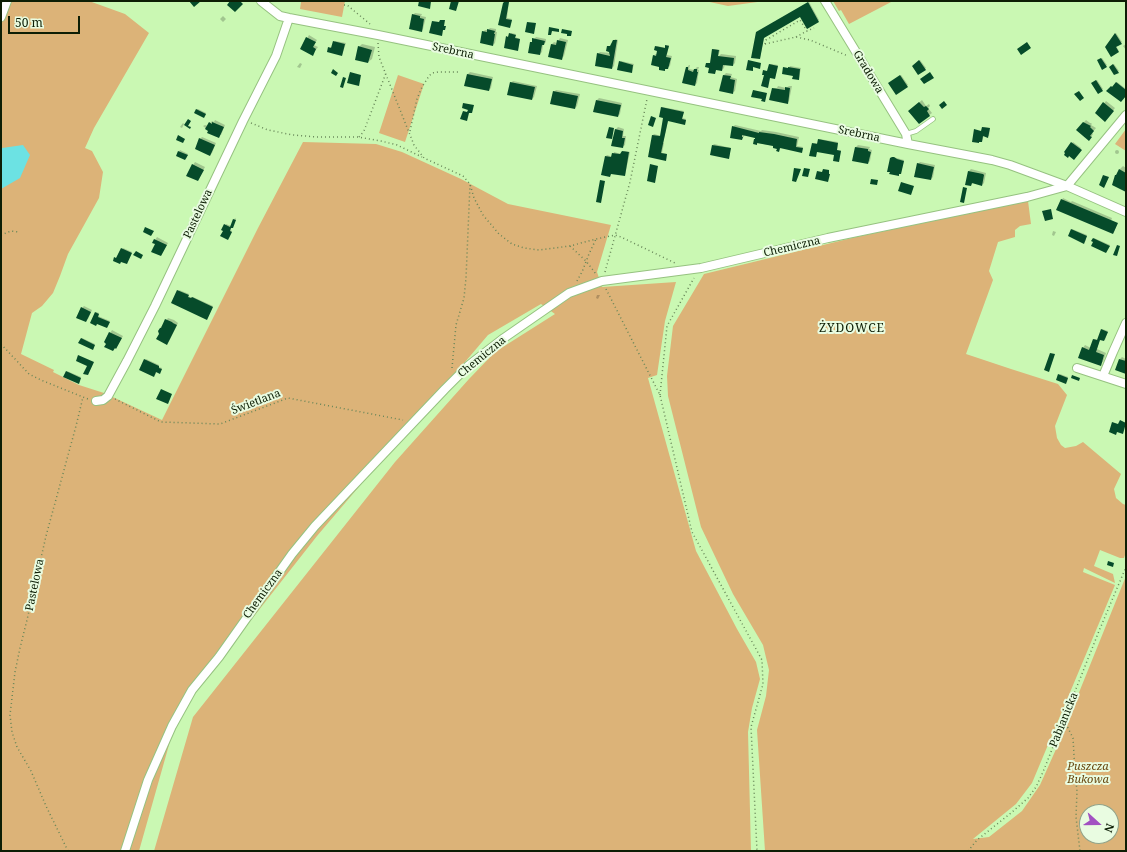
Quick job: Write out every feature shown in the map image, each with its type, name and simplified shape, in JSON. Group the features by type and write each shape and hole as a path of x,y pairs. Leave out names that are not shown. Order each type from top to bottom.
{"street":[{"path":"1,17 7,1"},
{"name":"Srebrna","path":"261,1 280,16 289,18 992,160 1067,186 1126,212"},
{"name":"Gradowa","path":"826,1 906,134 908,144"},
{"name":"Pastelowa","path":"108,396 155,306 243,120 276,56 289,18"},
{"path":"1067,186 1126,115"},
{"name":"Chemiczna","path":"125,851 148,780 172,726 192,690 219,657 292,554 315,526 463,372 487,351 569,293 602,281 701,268 828,238 1027,197 1067,186"},
{"path":"1104,376 1126,323"},
{"path":"1077,368 1126,384"},
{"path":"96,401 103,400 108,396"}],"lane":[{"path":"906,134 916,131 933,119"}],"path":[{"path":"344,5 347,5 373,26"},
{"path":"807,32 800,20 766,40 766,44 796,36 807,32 814,28"},
{"path":"378,35 379,57 414,145 424,158"},
{"path":"796,36 810,40 855,59 859,57"},
{"path":"410,133 418,99 422,87 429,76 438,72 458,72"},
{"path":"359,137 364,131 386,73"},
{"path":"602,281 630,182 649,91"},
{"path":"243,120 268,130 293,135 359,137 397,145 463,176 470,184 474,198 483,215 499,234 512,244 524,248 533,250 557,248 615,236 621,237 674,263"},
{"path":"452,372 456,325 464,298 466,278 470,184"},
{"path":"1,235 11,231 19,232"},
{"path":"569,293 582,272 596,239"},
{"path":"570,246 586,261 602,281 660,395 692,532 762,660 763,684 751,727 757,851"},
{"path":"660,395 667,326 689,286 701,268"},
{"name":"Pastelowa","path":"1,344 29,374 83,397 46,536 20,648 12,690 10,715 12,732 17,747 31,771 68,851"},
{"name":"Świetlana","path":"108,396 161,422 220,424 288,398 414,422"},
{"name":"Pabianicka","path":"968,851 977,840 1012,813 1028,798 1036,787 1126,567"},
{"path":"1064,720 1073,738 1077,791 1076,817 1080,851"}],"green space":[{"path":"1,1 89,1 125,14 149,33 94,128 85,148 92,151 103,172 99,198 68,254 53,293 42,306 32,313 21,354 54,370 53,372 79,385 104,393 162,420 258,228 303,142 376,144 402,152 461,179 508,204 611,225 597,272 602,287 676,282 665,321 657,375 648,378 696,551 756,662 760,679 752,708 748,732 751,851 154,851 193,717 395,462 469,379 495,352 555,314 541,304 488,335 317,536 178,713 139,851 1,851"},
{"path":"345,1 342,17 300,9 301,2"},
{"path":"705,1 765,1 728,6"},
{"path":"833,1 893,1 849,24 841,10 839,11"},
{"path":"398,75 424,84 405,142 379,133"},
{"path":"1126,129 1126,151 1115,144"},
{"name":"Puszcza Bukowa","path":"1028,201 1031,224 1020,226 1015,230 1015,237 998,242 989,271 993,280 966,354 1058,384 1067,395 1055,426 1057,438 1061,445 1065,448 1076,446 1083,442 1121,474 1114,489 1116,498 1126,505 1126,552 1124,558 1120,558 1100,550 1094,566 1113,574 1115,583 1084,568 1083,572 1115,585 1032,783 1016,804 973,839 989,837 1022,811 1040,785 1057,747 1126,576 1126,851 765,851 757,730 766,696 769,670 763,645 733,594 701,527 668,396 667,376 673,326 704,274 856,237"}],"water":[{"path":"23,145 30,155 20,178 1,189 1,149"}],"building":[{"path":"189,1 201,1 194,7"},
{"path":"230,1 240,1 243,4 235,12 227,5"},
{"path":"419,1 431,1 430,9 418,6"},
{"path":"451,1 459,1 456,11 449,9"},
{"path":"505,1 509,2 506,19 512,20 510,28 498,25 503,3"},
{"path":"808,2 819,22 807,29 800,17 764,38 760,59 751,58 756,32"},
{"path":"412,14 420,16 420,18 424,19 422,32 409,29"},
{"path":"440,20 445,20 444,26 446,26 445,30 443,30 442,36 429,33 432,21 439,22"},
{"path":"527,22 536,23 534,34 525,32"},
{"path":"549,27 559,29 559,32 552,31 551,35 548,35"},
{"path":"487,29 495,31 493,46 480,43 482,31 487,32"},
{"path":"562,29 572,31 571,36 561,33"},
{"path":"509,33 516,35 515,38 520,39 518,51 504,48 506,36 508,37"},
{"path":"1115,33 1122,44 1116,47 1119,52 1111,57 1105,47"},
{"path":"306,37 316,42 313,47 316,49 313,56 300,49"},
{"path":"532,38 545,41 544,45 542,45 540,55 528,53"},
{"path":"557,40 566,42 562,60 548,57 551,44 556,45"},
{"path":"613,40 617,40 612,69 595,66 597,53 610,56 609,52 606,51 607,46 610,46"},
{"path":"333,41 345,44 342,56 327,52 328,47 331,48"},
{"path":"1027,42 1031,48 1021,55 1017,49"},
{"path":"665,45 669,46 666,57 671,58 668,69 665,69 665,71 659,70 659,67 651,65 653,55 656,56 657,51 654,50 655,46 665,48"},
{"path":"358,46 372,50 368,63 355,60"},
{"path":"712,49 719,50 718,56 734,58 733,66 723,65 722,71 716,70 715,74 708,73 709,68 705,67 706,63 710,63"},
{"path":"1101,58 1107,67 1102,70 1097,60"},
{"path":"748,60 761,63 760,69 753,67 753,71 746,70"},
{"path":"919,60 926,70 918,75 912,66"},
{"path":"619,61 633,65 632,73 617,70"},
{"path":"769,64 778,66 775,79 770,78 768,88 761,86 764,75 762,75 763,70 767,71"},
{"path":"1113,64 1119,73 1114,75 1109,67"},
{"path":"686,67 688,67 688,70 693,72 694,69 697,69 698,72 695,86 682,83"},
{"path":"783,67 800,69 799,80 792,79 793,76 782,74"},
{"path":"333,69 338,73 336,76 331,73"},
{"path":"350,72 361,75 359,86 347,83"},
{"path":"930,72 934,78 924,84 920,79"},
{"path":"467,74 492,79 489,91 464,86"},
{"path":"723,75 731,76 730,79 735,80 733,94 719,91"},
{"path":"900,75 908,87 896,95 888,83"},
{"path":"343,77 346,78 343,88 340,87"},
{"path":"1096,80 1103,91 1098,94 1091,83"},
{"path":"510,82 535,87 532,100 507,95"},
{"path":"1116,82 1126,90 1126,96 1121,102 1106,91"},
{"path":"785,87 790,88 788,104 769,100 772,88 785,90"},
{"path":"753,90 767,93 765,102 761,101 762,99 751,97"},
{"path":"553,91 578,96 575,109 550,104"},
{"path":"1079,91 1084,98 1080,101 1074,94"},
{"path":"596,100 621,105 618,117 593,112"},
{"path":"944,101 947,105 942,109 939,105"},
{"path":"919,102 924,107 926,106 929,109 927,111 930,116 919,124 908,111"},
{"path":"1103,102 1114,111 1105,122 1095,113"},
{"path":"463,103 474,105 472,113 469,113 467,121 460,119 463,111 467,112 468,110 462,108"},
{"path":"661,107 684,112 682,119 686,120 685,125 668,121 661,153 667,154 666,161 648,157 652,135 660,136 663,118 659,117"},
{"path":"196,109 206,114 204,118 194,113"},
{"path":"651,116 656,118 653,127 648,125"},
{"path":"188,119 191,121 188,126 191,127 190,129 184,125"},
{"path":"209,122 224,127 219,138 207,133 208,131 205,129"},
{"path":"1083,122 1091,126 1090,127 1094,131 1090,136 1092,137 1089,141 1076,130"},
{"path":"732,126 759,133 774,134 797,139 796,147 803,148 802,153 780,148 779,152 776,151 777,149 773,148 773,146 757,143 757,145 753,144 755,138 742,135 742,140 730,138"},
{"path":"609,127 614,128 612,139 606,138"},
{"path":"982,127 990,128 988,138 983,136 982,142 972,142 974,129 981,131"},
{"path":"615,129 623,131 622,138 625,138 623,148 611,146"},
{"path":"178,135 185,139 183,143 176,140"},
{"path":"199,138 215,145 210,156 195,149"},
{"path":"818,139 838,143 837,150 841,151 839,162 833,161 834,155 817,152 816,157 809,156 812,143 817,144"},
{"path":"1071,142 1082,150 1074,160 1069,156 1068,158 1064,155 1064,152"},
{"path":"712,145 731,148 729,159 710,155"},
{"path":"855,147 868,149 868,151 871,152 868,164 852,161"},
{"path":"178,151 188,155 185,160 176,156"},
{"path":"622,151 629,152 625,176 611,174 610,177 601,175 605,156 611,157 612,153 620,154"},
{"path":"892,157 904,161 901,174 899,174 899,176 889,174 890,172 887,172 890,158"},
{"path":"917,163 934,167 931,180 914,177"},
{"path":"192,164 204,170 198,181 186,176"},
{"path":"650,164 658,166 655,183 647,181"},
{"path":"794,168 801,169 796,182 792,181"},
{"path":"804,168 810,169 808,177 802,176"},
{"path":"823,169 829,170 830,174 828,182 815,179 817,171 822,172"},
{"path":"1119,169 1126,173 1126,192 1112,185 1115,175"},
{"path":"968,171 984,175 982,186 972,183 971,186 965,185"},
{"path":"1103,175 1109,177 1104,188 1099,185"},
{"path":"871,179 878,180 877,185 870,184"},
{"path":"600,180 605,181 601,203 596,202"},
{"path":"901,182 914,186 911,195 898,191"},
{"path":"963,187 967,188 964,203 960,202"},
{"path":"1061,199 1118,223 1113,234 1056,210"},
{"path":"1051,209 1053,219 1045,221 1042,211"},
{"path":"233,219 236,220 233,228 231,228 230,231 232,232 228,240 220,236 223,231 221,230 224,224 230,227"},
{"path":"145,227 154,231 151,236 143,232"},
{"path":"1071,229 1087,236 1084,244 1068,236"},
{"path":"1093,238 1110,246 1106,253 1091,246 1093,242 1091,241"},
{"path":"154,239 167,245 161,256 151,252 155,244 152,243"},
{"path":"1117,245 1120,246 1117,256 1113,255"},
{"path":"121,248 132,253 127,264 121,262 120,264 113,261 114,257 116,258"},
{"path":"136,251 143,255 141,259 133,255"},
{"path":"177,290 189,295 188,297 192,297 213,307 207,320 171,303"},
{"path":"81,307 91,312 86,322 76,318"},
{"path":"95,312 99,314 98,317 110,322 107,328 90,323"},
{"path":"165,319 177,325 167,345 156,339 159,334 158,331"},
{"path":"1101,329 1108,332 1104,341 1100,340 1096,352 1104,355 1101,366 1078,358 1082,347 1089,350 1093,339 1097,340"},
{"path":"109,332 122,338 116,349 115,348 113,351 104,347 106,344 104,342"},
{"path":"81,338 95,345 93,350 78,343"},
{"path":"1050,353 1055,354 1049,372 1044,370"},
{"path":"78,355 94,362 88,375 83,374 87,366 76,361"},
{"path":"144,359 159,366 159,368 162,369 160,374 156,372 154,377 139,370"},
{"path":"1119,359 1126,361 1126,374 1115,370"},
{"path":"66,371 81,378 79,384 63,377"},
{"path":"1058,374 1068,378 1066,384 1056,380"},
{"path":"1072,375 1080,378 1079,381 1071,378"},
{"path":"161,389 172,394 168,404 156,399"},
{"path":"1120,420 1126,423 1123,434 1117,432 1116,435 1109,432 1112,422 1118,424"},
{"path":"1108,561 1114,563 1113,567 1107,565"}],"district":[{"name":"ŻYDOWCE","path":"852,329"}]}
